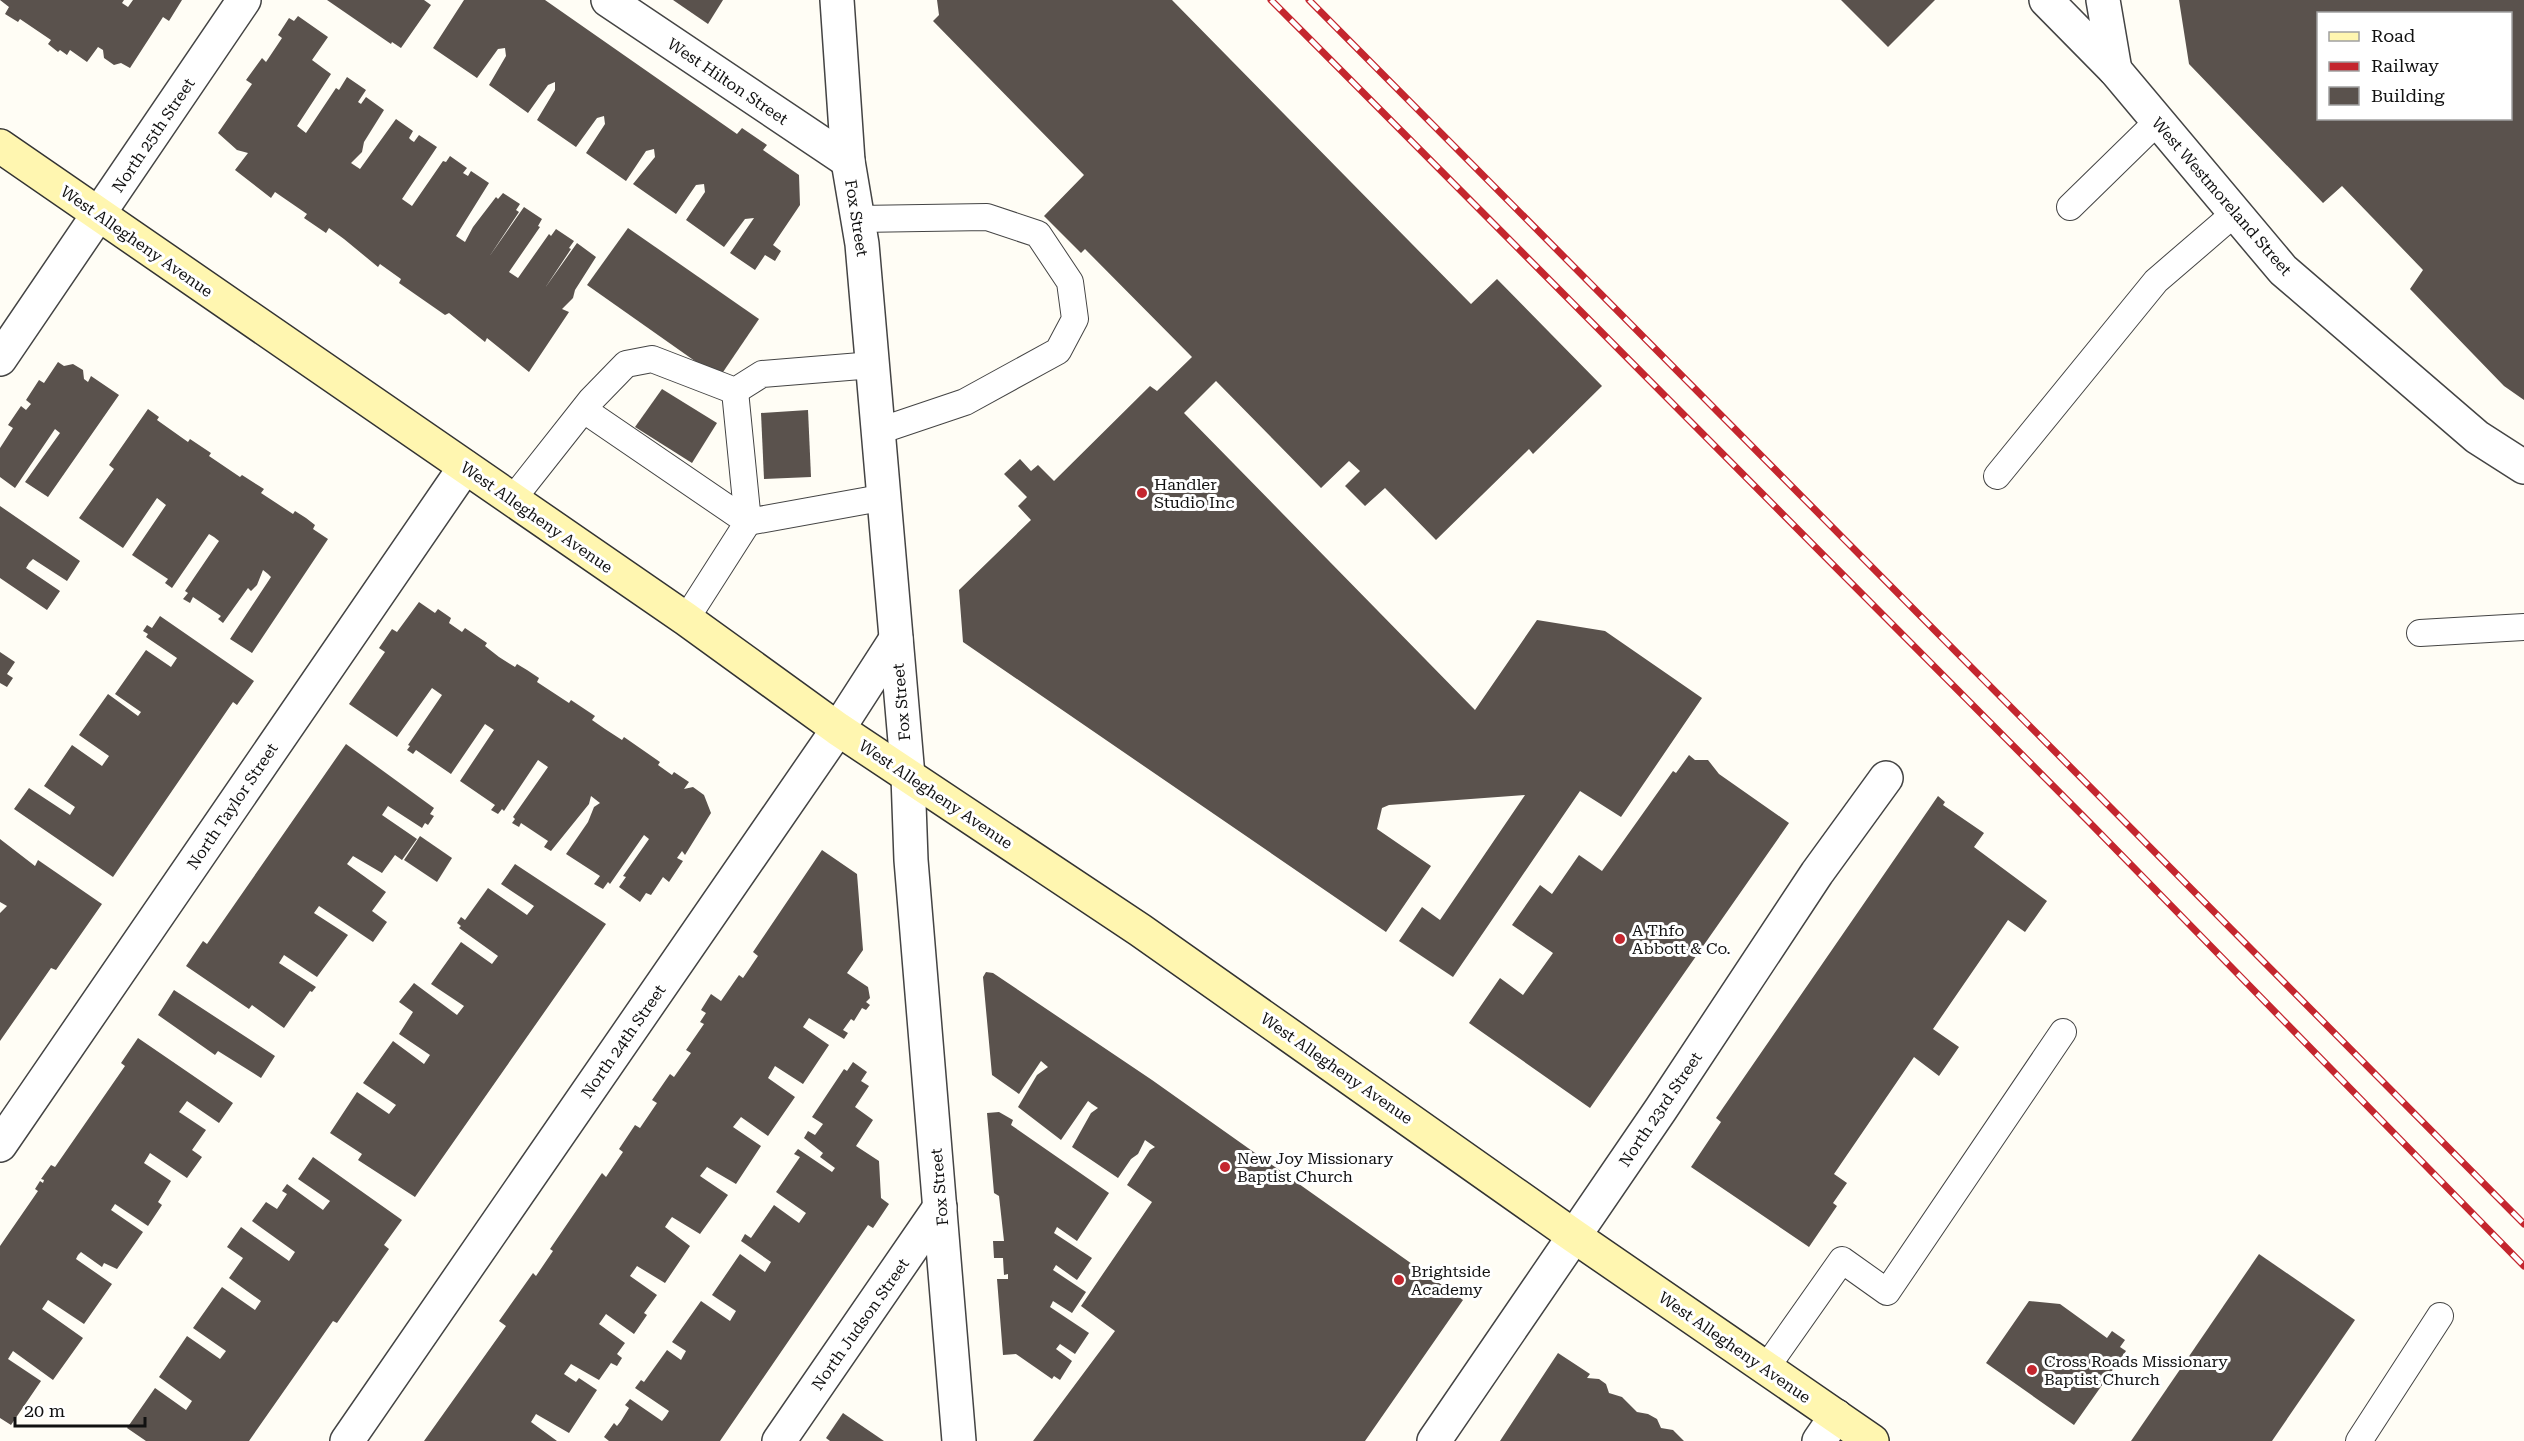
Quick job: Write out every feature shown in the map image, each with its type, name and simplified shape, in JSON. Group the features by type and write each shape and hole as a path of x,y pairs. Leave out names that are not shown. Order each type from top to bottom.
{"main road":[{"name":"West Allegheny Avenue","path":"0,147 686,619 838,729 1140,930 1574,1236 1766,1368 1827,1429 1872,1441"}],"street":[{"name":"North 25th Street","path":"5,341 100,215 244,0"},
{"name":"West Hilton Street","path":"608,0 848,161"},
{"name":"Fox Street","path":"837,0 848,161 858,219 886,497 908,776 911,860 959,1441"},
{"name":"West Westmoreland Street","path":"2046,0 2115,70 2283,270 2477,437 2524,467"},
{"path":"2103,0 2115,70"},
{"name":"North Taylor Street","path":"0,1145 465,467"},
{"name":"North 24th Street","path":"347,1441 838,729 896,639"},
{"name":"North 23rd Street","path":"1434,1441 1816,873 1886,778"},
{"name":"North Judson Street","path":"779,1441 940,1207"}],"lane":[{"path":"2070,207 2158,121"},
{"path":"1996,476 2156,281 2235,213"},
{"path":"858,219 987,217 1038,234 1070,282 1075,319 1058,351 965,402 879,430"},
{"path":"512,500 584,410 627,364 652,359 735,391"},
{"path":"735,391 762,374 873,365"},
{"path":"686,619 748,522 735,391"},
{"path":"584,410 748,522 886,497"},
{"path":"2420,633 2524,627"},
{"path":"1766,1368 1842,1260 1887,1292 2063,1032"},
{"path":"2359,1441 2440,1316"}],"building":[{"path":"0,0 124,0 122,3 128,7 133,0 182,0 169,21 163,17 130,68 121,63 114,65 104,58 103,50 98,47 87,62 70,50 67,55 60,50 58,52 48,44 51,40 20,19 18,22 5,14 9,7"},
{"path":"327,0 424,0 431,5 401,48 392,42 391,44"},
{"path":"464,0 545,0 737,134 742,128 767,145 763,150 799,175 800,205 773,245 781,251 775,261 765,255 755,270 730,253 754,218 745,219 724,247 686,220 705,192 704,184 696,185 676,214 633,184 655,157 654,149 646,151 626,181 586,153 605,124 604,116 597,118 576,147 537,120 555,90 555,82 548,85 528,113 489,85 506,56 505,48 498,49 477,78 433,48"},
{"path":"673,0 723,0 708,24"},
{"name":"Handler Studio Inc","path":"937,0 1172,0 1471,304 1497,279 1602,386 1533,454 1529,449 1436,540 1385,488 1365,506 1345,486 1360,471 1349,461 1321,488 1216,381 1184,413 1475,710 1537,620 1605,631 1702,698 1621,817 1580,791 1453,977 1399,941 1422,907 1440,920 1525,795 1389,805 1382,808 1377,829 1431,866 1386,932 963,642 959,590 1031,520 1018,506 1027,497 1004,474 1020,459 1031,471 1038,465 1054,481 1150,386 1157,391 1192,357 1085,249 1081,253 1044,216 1084,175 933,21 939,15"},
{"path":"1841,0 1935,0 1888,47"},
{"path":"2179,0 2524,0 2524,400 2504,386 2410,289 2423,270 2342,186 2323,203 2189,64"},
{"path":"298,16 328,37 312,60 331,74 297,126 306,133 336,88 339,90 347,77 366,90 358,102 361,104 366,97 384,110 364,142 362,152 351,163 360,169 396,119 413,131 409,138 411,140 414,142 419,135 437,147 402,199 412,206 443,161 446,162 450,156 467,168 463,173 468,176 471,171 489,183 456,236 465,242 473,227 496,197 498,199 503,193 520,204 516,210 519,212 489,257 524,207 542,219 538,226 540,227 509,272 518,278 549,234 551,236 556,229 574,241 545,288 577,243 596,257 575,290 573,298 562,309 569,312 529,372 487,338 485,342 449,313 445,315 399,283 401,279 380,264 378,267 329,228 326,233 304,218 307,214 275,192 271,198 235,170 248,153 237,150 218,133 252,84 246,80 262,58 266,62 282,38 278,35 289,18 294,21"},
{"path":"628,228 759,319 719,378 587,285"},
{"path":"58,362 64,366 73,364 83,370 84,379 88,382 91,376 119,395 48,497 25,482 60,433 55,429 15,488 0,477 0,448 13,428 8,425 21,406 26,410 31,404 26,400 39,380 44,383"},
{"path":"662,389 717,423 692,463 635,427"},
{"path":"148,409 159,417 157,420 188,442 190,439 211,453 209,456 240,477 242,475 264,489 261,493 293,514 295,511 306,518 315,525 313,529 328,539 252,653 230,639 271,577 263,570 257,585 251,591 248,588 223,623 218,619 221,616 193,597 190,603 183,599 188,593 185,591 219,541 214,537 209,534 172,588 165,583 168,579 132,555 166,505 157,498 123,548 79,518 114,469 109,465"},
{"path":"808,410 811,477 764,479 761,413"},
{"path":"0,506 80,561 67,581 33,559 29,563 26,568 60,591 47,610 0,578"},
{"path":"419,602 435,613 438,609 451,618 449,623 462,632 465,628 487,643 485,646 499,657 515,667 517,664 527,670 539,678 537,682 569,703 571,700 595,716 592,720 622,740 624,737 660,762 658,765 672,775 674,772 689,782 684,789 693,787 704,795 711,813 685,855 682,851 677,858 683,861 669,882 663,877 651,895 646,893 640,902 619,887 626,877 623,876 649,839 644,835 610,884 608,882 603,889 594,884 600,876 566,854 588,822 594,807 600,803 591,796 589,804 551,851 544,847 548,841 521,823 519,827 512,823 515,819 513,817 548,767 538,760 504,811 502,809 498,814 491,810 495,805 460,781 494,730 485,724 451,774 416,750 413,754 407,750 410,746 408,745 442,695 432,688 397,737 349,704 385,652 379,648 392,629 397,632"},
{"path":"160,616 254,681 237,705 233,702 113,877 14,809 29,788 70,815 75,807 44,786 72,745 102,766 109,756 79,735 108,694 138,716 141,712 115,694 146,650 171,667 177,658 146,637 148,634 143,631 147,625 152,628"},
{"path":"0,652 15,662 7,674 13,678 7,687 0,683"},
{"path":"346,744 434,808 430,814 434,816 428,825 425,823 422,828 388,806 382,815 417,839 402,860 395,855 382,873 353,856 347,864 386,892 372,911 387,922 373,942 319,906 314,913 348,935 317,977 284,955 279,963 316,987 312,992 310,991 284,1028 252,1005 249,1009 186,966 203,941 207,944"},
{"name":"A Thfo Abbott & Co.","path":"1689,755 1695,760 1708,760 1719,774 1789,823 1590,1108 1469,1023 1500,978 1523,995 1553,953 1512,925 1540,885 1552,894 1579,855 1602,871 1673,771 1676,773"},
{"path":"1938,796 1945,802 1943,805 1984,833 1974,847 2047,901 2025,932 2008,920 1933,1029 1959,1047 1939,1076 1914,1057 1834,1174 1847,1183 1833,1203 1837,1206 1809,1247 1691,1167 1721,1122 1716,1118"},
{"path":"420,836 452,858 437,882 404,860"},
{"path":"0,839 35,866 38,860 102,904 56,970 51,968 0,1041 0,913 7,906 0,902"},
{"path":"822,850 857,874 863,950 847,973 868,987 870,998 866,1002 870,1005 866,1010 862,1008 854,1021 851,1019 843,1030 848,1033 844,1039 809,1018 803,1027 829,1045 803,1084 775,1066 768,1078 795,1097 768,1136 741,1117 733,1127 761,1146 736,1184 707,1167 700,1176 728,1195 700,1234 672,1217 669,1221 665,1227 690,1246 665,1283 637,1266 630,1276 657,1295 644,1313 647,1315 634,1334 606,1314 599,1324 625,1343 617,1354 622,1358 617,1366 611,1363 599,1380 571,1364 564,1374 576,1382 579,1378 597,1390 569,1433 536,1414 531,1422 557,1441 424,1441 506,1326 499,1321 533,1273 536,1276 553,1251 550,1249 602,1173 606,1177 623,1152 619,1149 635,1125 640,1128 657,1103 652,1100 670,1074 674,1077 691,1053 686,1050 704,1024 700,1022 706,1013 701,1010 711,994 721,1001 739,975 743,978 758,956 753,952"},
{"path":"515,864 606,924 415,1197 358,1160 362,1154 330,1133 357,1092 389,1114 396,1105 363,1083 393,1041 424,1064 430,1055 399,1034 413,1012 399,1002 414,983 457,1015 464,1006 431,984 461,942 492,964 498,956 459,928 461,926 457,923 461,917 465,920 488,888 527,915 534,906 501,884"},
{"path":"986,972 993,973 1152,1080 1463,1300 1365,1441 1033,1441 1115,1331 1081,1306 1152,1202 1127,1185 1150,1150 1155,1147 1145,1140 1138,1154 1131,1159 1118,1178 1072,1147 1091,1113 1098,1108 1088,1101 1061,1140 1018,1107 1037,1075 1048,1067 1041,1061 1019,1094 992,1075 983,977"},
{"path":"174,990 275,1056 261,1078 218,1051 215,1055 158,1015"},
{"path":"138,1038 233,1103 219,1123 187,1101 179,1112 206,1130 192,1150 202,1157 187,1178 150,1153 144,1163 171,1181 158,1202 162,1205 148,1226 115,1204 111,1210 143,1232 117,1269 104,1263 102,1267 81,1252 78,1255 76,1259 112,1284 84,1324 48,1300 42,1309 83,1338 53,1380 13,1351 8,1359 41,1381 11,1425 0,1418 0,1246 38,1191 35,1189 40,1181 43,1183 44,1180 41,1179 51,1165 55,1167 125,1066 121,1063"},
{"path":"853,1062 867,1072 861,1081 869,1086 855,1107 873,1120 856,1146 879,1161 881,1198 889,1204 873,1228 868,1225 720,1441 609,1441 604,1437 614,1423 617,1426 621,1421 629,1408 625,1405 630,1399 662,1421 666,1416 669,1411 635,1388 641,1380 644,1382 667,1350 681,1360 686,1351 672,1342 701,1301 730,1321 736,1311 712,1295 740,1254 765,1272 771,1262 741,1241 745,1234 751,1238 774,1205 799,1223 806,1213 776,1192 800,1157 794,1154 798,1149 832,1172 835,1168 820,1157 823,1153 804,1138 808,1131 815,1135 823,1124 812,1117 844,1069 847,1071"},
{"path":"999,1112 1013,1120 1011,1125 1109,1193 1077,1241 1057,1227 1054,1233 1092,1258 1077,1280 1056,1265 1053,1270 1086,1292 1072,1313 1053,1301 1050,1307 1089,1333 1075,1354 1060,1344 1056,1349 1072,1361 1060,1380 1054,1376 1052,1379 1016,1354 1003,1355 997,1279 1008,1279 1008,1274 1004,1275 1003,1258 994,1258 993,1241 1004,1241 999,1196 994,1193 987,1113"},
{"path":"313,1157 402,1220 384,1245 389,1249 337,1323 333,1321 249,1441 146,1441 127,1428 155,1388 186,1410 192,1401 159,1377 187,1336 220,1359 226,1351 193,1328 222,1287 255,1310 261,1301 229,1278 243,1258 227,1247 241,1227 289,1261 295,1252 252,1221 266,1202 277,1209 287,1194 282,1191 287,1184 323,1210 330,1201 298,1179"},
{"path":"2259,1254 2355,1320 2272,1441 2131,1441"},
{"path":"2029,1301 2060,1304 2107,1338 2112,1331 2125,1340 2120,1347 2126,1351 2074,1425 1986,1363"},
{"path":"1558,1353 1590,1374 1587,1378 1599,1379 1606,1384 1609,1393 1622,1397 1637,1412 1657,1419 1661,1428 1673,1430 1684,1441 1500,1441"},
{"path":"843,1413 884,1441 830,1441 826,1438"}],"railway":[{"path":"1271,0 2090,823 2524,1266"},
{"path":"1309,0 2524,1224"}],"place":[{"name":"Handler Studio Inc","path":"1142,493"},
{"name":"A Thfo Abbott & Co.","path":"1620,939"},
{"name":"New Joy Missionary Baptist Church","path":"1225,1167"},
{"name":"Brightside Academy","path":"1399,1280"},
{"name":"Cross Roads Missionary Baptist Church","path":"2032,1370"}]}
